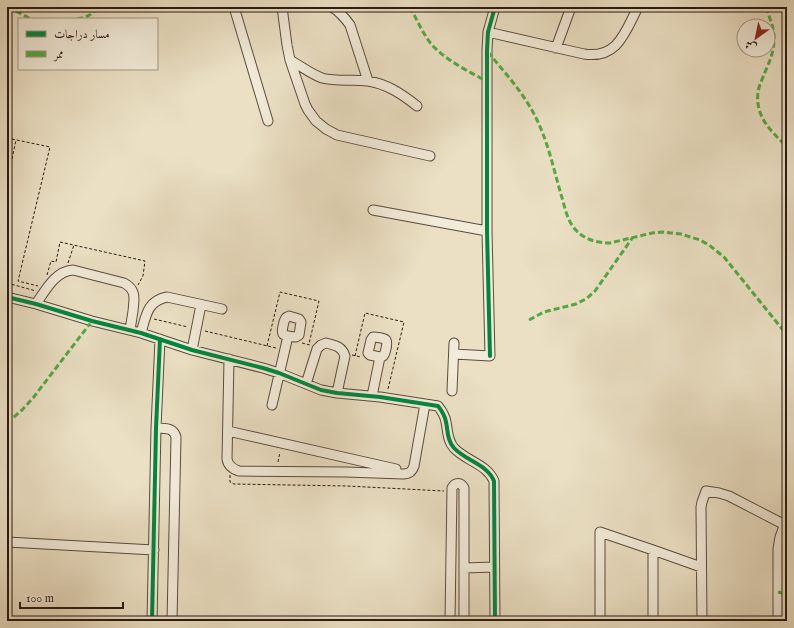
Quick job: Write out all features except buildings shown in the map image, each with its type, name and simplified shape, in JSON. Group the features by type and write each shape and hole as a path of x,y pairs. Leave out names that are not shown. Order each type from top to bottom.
{"street":[{"path":"234,7 268,121"},
{"path":"282,7 290,60 305,104 312,116 326,129 343,137 430,156"},
{"path":"332,7 345,18 350,25 368,81"},
{"path":"454,354 490,356 486,81 488,32 495,7"},
{"path":"556,48 571,7"},
{"path":"488,32 556,48 599,55 612,49 618,44 638,7"},
{"path":"290,60 309,72 321,77 333,80 368,81 388,87 398,92 417,106"},
{"path":"374,210 487,231"},
{"path":"36,304 45,289 57,276 65,271 73,270 124,283 130,287 135,298 130,330"},
{"path":"7,297 141,333 192,350 263,368 321,390 337,393 386,397 438,406 446,423 448,437 452,446 455,450 480,466 492,477 494,481 494,621"},
{"path":"141,333 149,308 161,298 167,297 222,309"},
{"path":"192,350 201,305"},
{"path":"272,405 288,336"},
{"path":"152,621 156,428 160,339"},
{"path":"306,384 317,349 326,343 339,347 344,353 337,393"},
{"path":"452,391 454,343"},
{"path":"372,396 380,358"},
{"path":"229,359 227,462 234,470 408,474 414,467 425,404"},
{"path":"156,428 172,430 176,438 172,621"},
{"path":"228,431 395,469 406,470 414,467"},
{"path":"450,621 452,491 453,486 460,484 464,488 464,621"},
{"path":"702,621 701,507 706,491 729,496 786,525 780,536 778,549 778,621"},
{"path":"600,621 600,532 701,567"},
{"path":"7,542 154,550"},
{"path":"653,550 653,621"},
{"path":"451,564 464,569 494,567"},
{"path":"451,576 457,577 464,569"}],"path":[{"path":"7,138 50,147 18,281 45,289"},
{"path":"12,159 16,140"},
{"path":"45,289 51,261 56,262 60,242 145,261 143,276 134,294"},
{"path":"65,271 75,245"},
{"path":"7,283 45,289"},
{"path":"146,317 284,350"},
{"path":"298,342 319,347"},
{"path":"230,467 230,480 234,484 347,486 452,491"}],"marked path":[{"path":"8,7 29,18"},
{"path":"82,18 91,14 97,7"},
{"path":"410,7 423,32 438,51 451,61 486,81"},
{"path":"766,7 774,31 774,44 770,60 759,87 759,109 765,123 787,147"},
{"path":"488,52 519,90 535,116 546,143 567,215 571,224 581,235 590,240 605,243 662,232 681,234 700,240 724,257 787,335"},
{"path":"529,320 544,312 576,304 586,299 595,291 633,237"},
{"path":"7,423 33,398 92,321"},
{"path":"778,592 787,594"}],"cycle path":[{"path":"490,356 487,231 487,50 488,32 495,7"},
{"path":"7,297 141,333 192,350 263,368 321,390 438,406 445,418 449,439 454,448 486,470 494,481 495,621"},
{"path":"152,621 156,428 160,339"}]}
